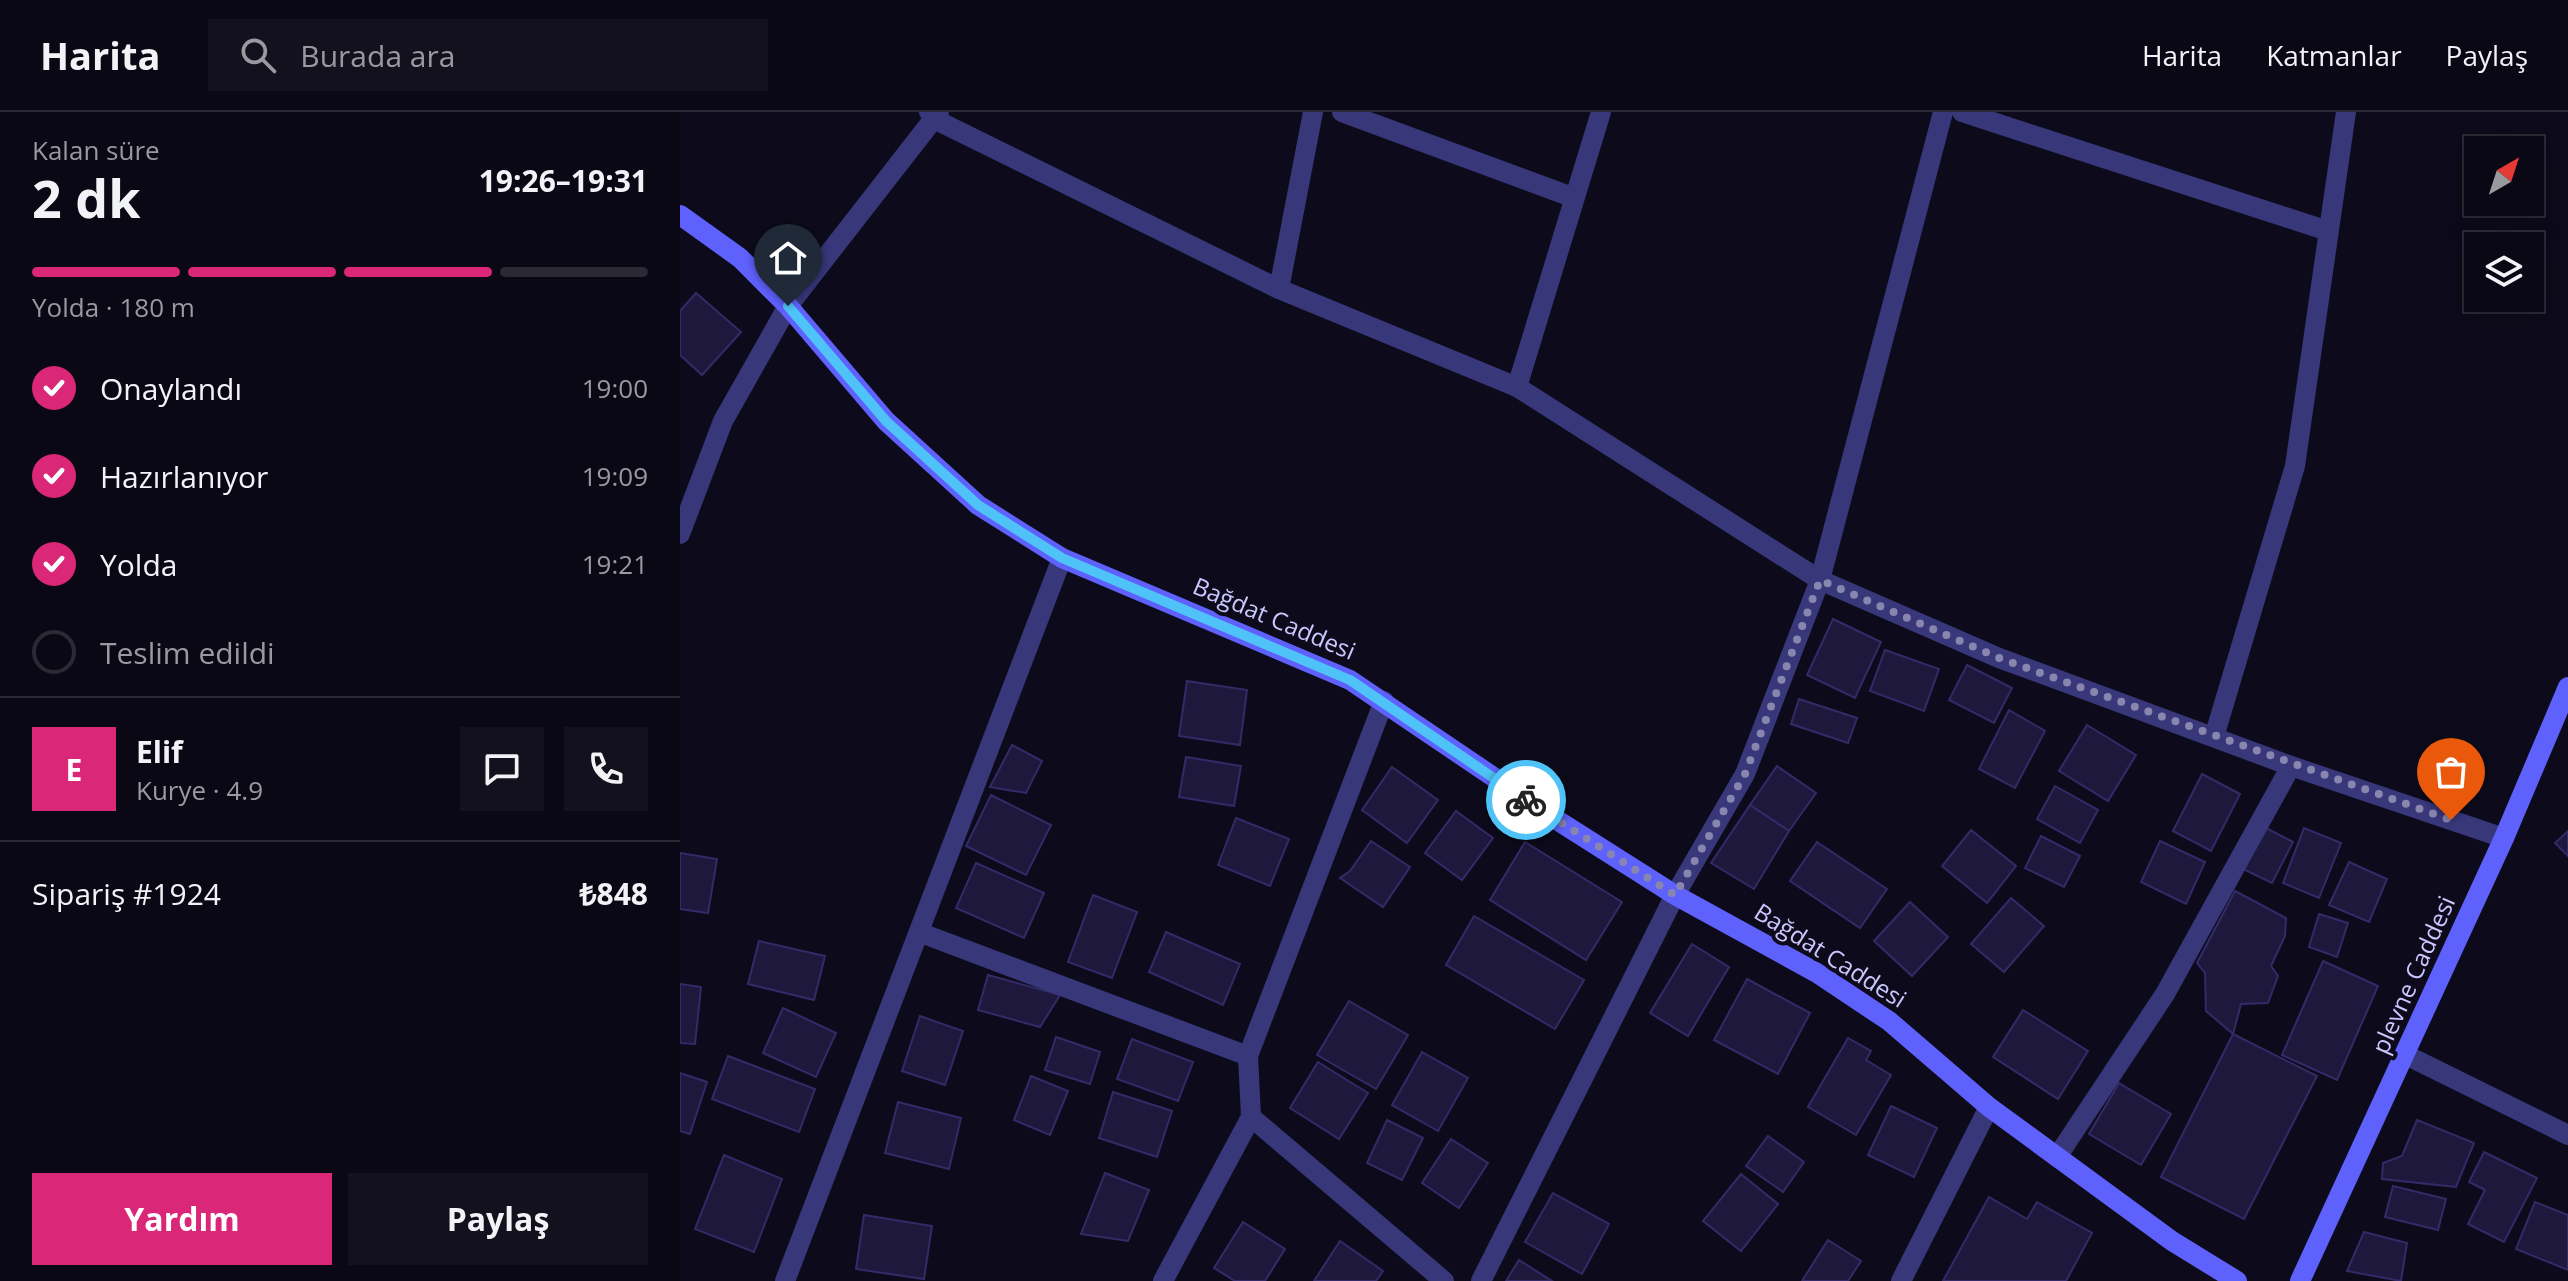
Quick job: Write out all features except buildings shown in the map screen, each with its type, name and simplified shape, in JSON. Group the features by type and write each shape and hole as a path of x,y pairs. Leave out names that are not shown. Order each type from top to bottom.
{"street":[{"path":"1279,289 1313,112"},
{"path":"1342,112 1572,197"},
{"path":"1517,387 1572,197 1601,112"},
{"path":"1481,1281 1675,895 1745,774 1820,580 1943,112"},
{"path":"1962,112 2328,231"},
{"path":"2214,737 2295,466 2346,112"},
{"path":"680,534 723,421 788,306 934,114 1279,289 1517,387 1820,580 1999,658 2291,766 2504,838"},
{"name":"Bağdat Caddesi","path":"680,215 740,258 788,306 886,421 978,505 1062,558 1350,680 1476,767 1675,895 1817,973 1889,1021 1989,1107 2172,1241 2237,1281"},
{"path":"785,1281 921,933 1062,558"},
{"name":"plevne Caddesi","path":"2300,1281 2504,838 2568,687"},
{"path":"1163,1281 1251,1117 1248,1056 1384,701"},
{"path":"2057,1157 2165,994 2291,766"},
{"path":"921,933 1248,1056"},
{"path":"2406,1055 2568,1135"},
{"path":"1901,1281 1989,1107"},
{"path":"1251,1117 1444,1281"}],"way so far":[{"path":"1526,800 1675,895 1745,774 1820,580 1999,658 2291,766 2451,820"}],"route":[{"path":"788,306 886,421 978,505 1062,558 1350,680 1526,800"}]}
